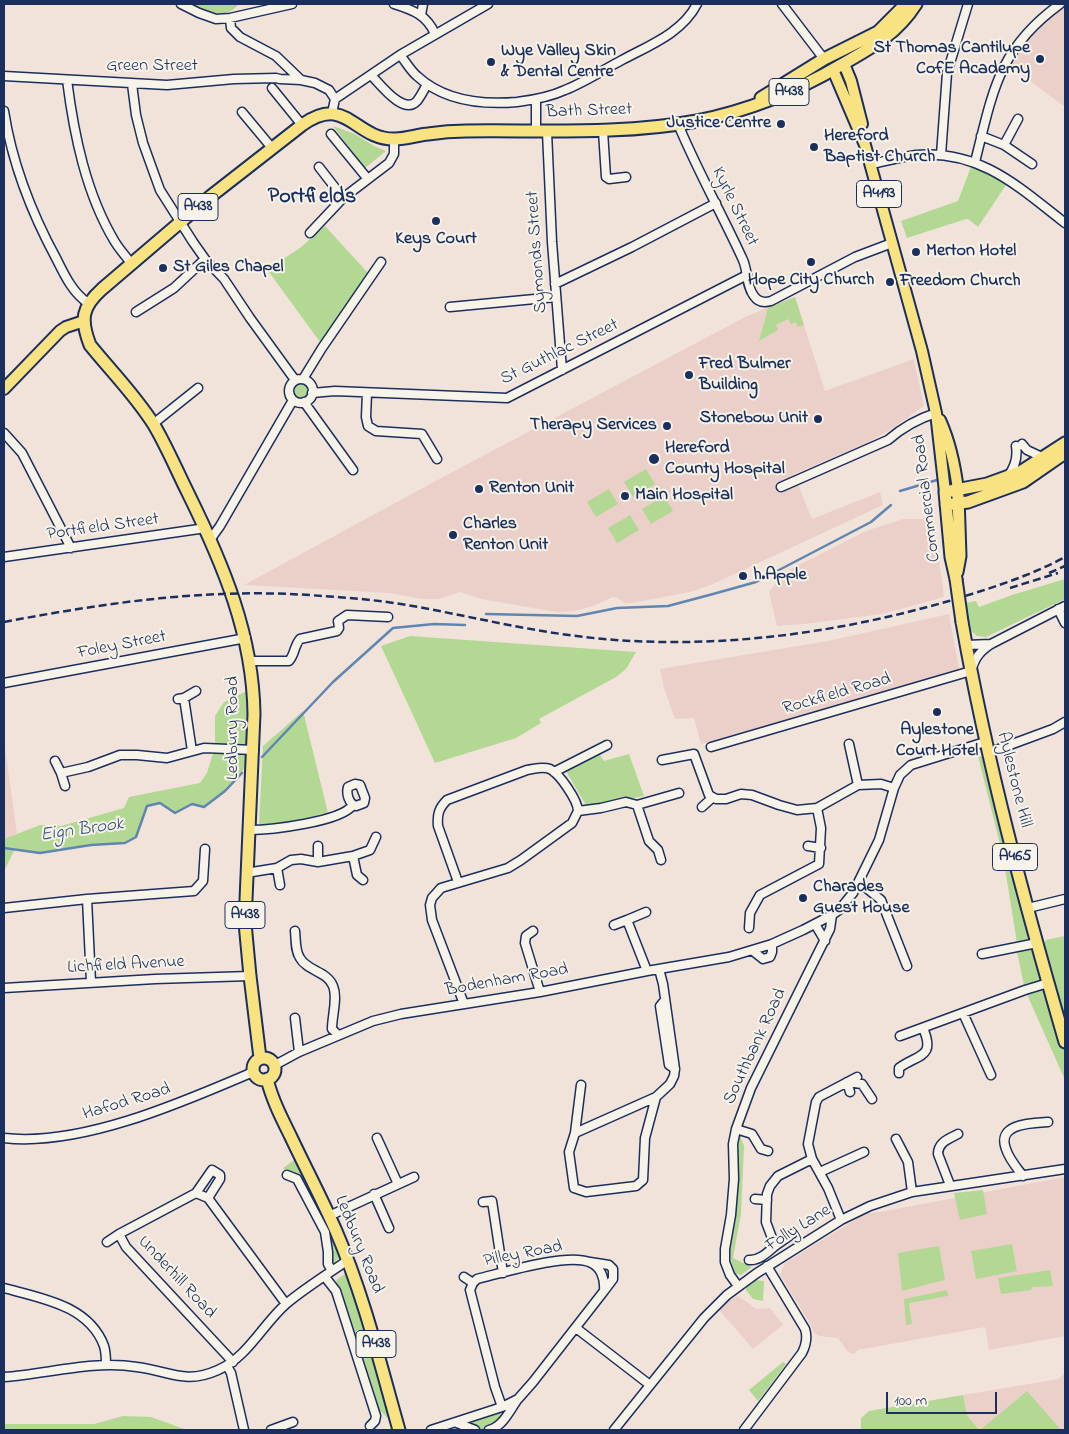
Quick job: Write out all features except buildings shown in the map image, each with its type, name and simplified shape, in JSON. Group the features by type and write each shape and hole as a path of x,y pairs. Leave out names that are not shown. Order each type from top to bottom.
{"highway":[{"name":"A438","path":"742,108 824,59 878,32 906,4"},
{"name":"A438","path":"838,67 886,38 904,21 916,4"},
{"path":"824,59 838,67"},
{"name":"Bath Street","path":"332,113 345,118 372,134 394,139 447,132 603,131 678,124 716,117 780,96 838,67"},
{"name":"A438","path":"84,321 88,303 180,223 302,125 315,116 332,113"},
{"name":"Ledbury Road","path":"84,321 84,330 90,344 153,424 206,528 229,586 246,638 254,689 245,924 260,1058"},
{"path":"945,492 987,484 1020,472 1065,443"},
{"path":"946,506 959,504 1023,482 1065,453"},
{"name":"Commercial Road","path":"956,579 960,556 958,490"},
{"name":"Commercial Road","path":"945,492 951,557 971,671"},
{"name":"Aylestone Hill","path":"971,671 986,748 1065,1042"},
{"path":"260,1058 269,1058 275,1065 274,1074 267,1079 260,1079 253,1072 254,1063 260,1058"},
{"name":"Ledbury Road","path":"267,1079 270,1092 348,1260 368,1314 399,1430"}],"main road":[{"name":"Commercial Road","path":"838,67 871,164 922,351 936,412 945,492"},
{"path":"4,389 60,331 84,321"},
{"name":"Commercial Road","path":"936,412 946,433 958,490"}],"street":[{"path":"181,4 216,19 230,18 292,4"},
{"path":"394,4 421,15 431,24 435,34"},
{"path":"421,15 422,4"},
{"path":"332,113 335,99 400,55 488,4"},
{"path":"400,55 412,71 428,84 449,95 465,100 494,104 536,99 565,90 667,36 683,22 697,4"},
{"path":"782,4 824,59"},
{"path":"940,155 947,73 968,4"},
{"path":"975,162 990,101 998,77 1008,57 1024,34 1060,4"},
{"path":"230,18 231,28 240,37 276,56 301,80 329,90 335,99"},
{"path":"276,78 282,72 283,63"},
{"path":"371,75 394,98 409,106 418,101 428,84"},
{"name":"Green Street","path":"4,76 167,85 234,79 276,78 301,80"},
{"path":"66,80 71,113 85,176 115,242 132,264"},
{"path":"132,84 136,115 149,161 160,190 205,259 224,279 250,318 299,380 309,383 312,394 309,399 304,402 293,400 289,389 299,380 381,262"},
{"path":"272,88 302,125"},
{"name":"Symonds Street","path":"536,99 547,164 562,370"},
{"path":"4,111 20,174 44,236 70,283 80,298 88,303"},
{"path":"242,112 272,148"},
{"path":"1004,145 1018,119"},
{"name":"Kyrle Street","path":"678,124 745,263 751,293 760,302 771,301 855,257 892,243"},
{"path":"603,131 606,177 609,179 626,178"},
{"path":"331,134 367,178"},
{"path":"981,136 1004,145 1032,164"},
{"path":"310,233 343,198 391,160 394,154 394,139"},
{"path":"871,164 915,155 940,155 975,162 998,172 1013,182 1065,223"},
{"path":"318,167 343,198"},
{"path":"555,284 632,247 716,202"},
{"path":"136,312 174,288 205,259"},
{"name":"St Guthlac Street","path":"312,394 327,391 502,399 510,397 747,275"},
{"path":"450,307 556,297"},
{"path":"153,424 198,388"},
{"path":"367,393 366,417 368,426 371,429 422,434 437,459"},
{"path":"210,540 293,400"},
{"path":"304,402 353,470"},
{"path":"782,487 888,440 902,428 917,419 936,412"},
{"path":"4,433 22,453 71,548"},
{"path":"1008,476 1014,468 1019,445 1044,458"},
{"name":"Portfield Street","path":"4,557 206,528"},
{"path":"971,671 977,655 990,644 1062,608 1065,623"},
{"path":"250,661 289,661 293,656 296,643 300,639 337,631 339,628 338,621 347,615 388,618"},
{"name":"Foley Street","path":"4,683 246,638"},
{"path":"966,645 990,644"},
{"name":"Rockfield Road","path":"712,747 971,671"},
{"path":"192,751 181,698 196,691"},
{"path":"832,915 847,901 859,882 879,840 894,788 903,771 911,765 986,748 1053,729 1065,722"},
{"path":"554,772 607,744"},
{"path":"848,744 858,785"},
{"path":"61,773 88,767 120,755 137,754 167,758 215,747 253,753"},
{"path":"662,760 694,754 711,796"},
{"path":"54,761 61,773 65,786"},
{"path":"458,882 438,826 437,817 440,807 447,800 527,770 540,767 549,768 554,772 578,805 578,811 572,823 508,868 441,888 432,898 430,905 432,920 464,1004"},
{"path":"711,796 726,799 741,794 752,795 779,806 797,810 817,808 858,785 881,784 894,788"},
{"path":"578,811 626,802 637,804 678,793"},
{"path":"702,807 711,796"},
{"path":"637,804 649,841 658,850 661,860"},
{"path":"249,830 284,828 318,821 350,809 353,805"},
{"path":"749,928 750,913 756,899 777,885 819,864 821,828 817,808"},
{"path":"246,873 277,868 291,860 300,859 318,862 353,856 370,850 376,837"},
{"path":"318,846 318,862"},
{"path":"808,846 821,848"},
{"path":"4,908 87,899 194,891 203,881 205,849"},
{"path":"353,856 357,875 363,880"},
{"path":"277,868 280,885"},
{"path":"859,882 881,900 907,966"},
{"path":"87,899 91,982"},
{"path":"1028,908 1065,899"},
{"path":"614,925 646,912"},
{"name":"Bodenham Road","path":"275,1065 299,1052 372,1021 401,1014 540,992 647,971 729,958 772,944 832,915"},
{"name":"Southbank Road","path":"738,1286 730,1275 725,1262 725,1249 732,1206 734,1179 733,1144 736,1129 751,1088 830,930 832,915"},
{"path":"628,920 647,971"},
{"path":"815,924 825,941"},
{"path":"295,931 300,958 304,963 329,980 333,986 332,1029 338,1036"},
{"path":"533,931 526,936 525,943 540,992"},
{"path":"982,954 1037,943"},
{"path":"576,1133 656,1097 670,1084 675,1069 669,1066 660,1006 665,1000 659,969"},
{"name":"Lichfield Avenue","path":"4,988 91,982 250,976"},
{"path":"900,1036 1048,983"},
{"path":"963,1013 991,1076"},
{"path":"295,1018 299,1052"},
{"path":"899,1073 899,1068 922,1056 927,1051 927,1038 923,1028"},
{"name":"Hafod Road","path":"4,1138 46,1138 74,1134 170,1105 253,1072"},
{"path":"841,1220 820,1172 812,1159 808,1138 816,1102 824,1093 857,1077"},
{"path":"847,1082 850,1092"},
{"path":"847,1082 862,1084 872,1099"},
{"path":"581,1085 576,1133 569,1152 574,1188 586,1192 636,1186 643,1180 645,1138 656,1097"},
{"path":"1023,1176 1005,1148 1005,1137 1013,1128 1020,1125 1048,1122"},
{"path":"736,1129 752,1134 761,1149 768,1151"},
{"path":"950,1186 938,1154 938,1149 940,1144 958,1134"},
{"path":"377,1138 398,1184"},
{"path":"896,1139 908,1162 912,1192"},
{"path":"820,1172 864,1152"},
{"path":"775,1246 766,1222 770,1186 778,1176 812,1159"},
{"name":"Folly Lane","path":"614,1430 704,1318 738,1286 841,1220 870,1206 912,1192 1065,1168"},
{"name":"Underhill Road","path":"208,1198 220,1179 220,1175 212,1170 196,1193 119,1234 126,1247 230,1364"},
{"name":"Ledbury Road","path":"287,1175 297,1179 325,1232 328,1264 332,1271"},
{"path":"329,1216 414,1177"},
{"path":"196,1193 208,1198 286,1304"},
{"path":"374,1194 389,1228"},
{"path":"755,1199 767,1200"},
{"path":"483,1202 501,1200"},
{"path":"492,1201 503,1273"},
{"path":"107,1242 119,1234"},
{"path":"749,1260 764,1255 792,1234"},
{"path":"4,1377 106,1365 135,1366 189,1378 208,1374 230,1364 286,1304 348,1260"},
{"name":"Pilley Road","path":"489,1430 494,1429 504,1419 576,1328 613,1278 613,1268 609,1265 563,1260 477,1279 472,1283 470,1290 502,1407"},
{"name":"Pilley Road","path":"590,1262 601,1272 605,1282 604,1291"},
{"path":"744,1430 802,1353 807,1335 767,1266"},
{"path":"325,1277 336,1291 376,1416 375,1421 370,1426"},
{"path":"464,1277 472,1283"},
{"path":"4,1288 58,1304 76,1312 89,1322 98,1334 105,1348 106,1365"},
{"path":"576,1328 650,1385"},
{"path":"230,1364 244,1430"},
{"name":"Pilley Road","path":"432,1430 502,1407 518,1399"},
{"path":"271,1430 294,1422"},
{"path":"457,1423 475,1430"}],"shaded area":[{"name":"St Thomas Cantilupe CofE Academy","path":"1065,8 1065,107 1010,66 1018,51 1032,34 1048,19"},
{"name":"Hereford County Hospital","path":"795,297 825,391 914,359 924,406 893,428 867,443 794,474 812,519 880,492 883,505 711,585 690,592 632,603 624,603 618,598 613,597 593,606 574,611 556,612 481,599 460,592 439,599 422,599 389,593 244,585 747,316"},
{"path":"903,519 934,521 944,597 882,614 777,626 769,592 785,572 866,531"},
{"path":"949,614 959,668 955,672 701,744 694,718 675,719 664,688 660,669 828,641"},
{"path":"4,741 17,833 5,840 4,839"},
{"path":"1065,1177 1065,1336 989,1350 985,1327 858,1350 854,1354 848,1352 838,1338 819,1336 814,1333 780,1275 785,1263 866,1213 880,1212"},
{"path":"738,1296 757,1309 770,1308 783,1325 753,1349 719,1310 730,1300"},
{"path":"1065,1372 1065,1430 979,1430 967,1415 963,1395 1059,1379"}],"green space":[{"path":"193,4 239,4 229,12 217,13"},
{"path":"333,126 355,134 386,151 365,168"},
{"path":"972,164 1008,182 978,227 966,219 907,238 901,221 958,201"},
{"path":"325,226 369,274 320,342 269,272 280,261 300,248"},
{"path":"795,297 804,325 798,327 796,322 791,324 788,319 776,325 778,330 759,341 768,308"},
{"path":"300,379 308,383 312,391 308,399 300,403 292,399 288,391 292,383"},
{"path":"646,469 655,484 633,497 624,482"},
{"path":"609,489 618,504 596,517 587,502"},
{"path":"664,496 673,511 651,524 642,509"},
{"path":"630,515 639,530 617,543 608,528"},
{"path":"1065,579 1065,599 986,637 977,636 970,630 966,603 976,601 979,607"},
{"path":"410,636 636,652 626,669 616,677 539,719 541,723 516,738 435,763 381,646"},
{"path":"247,691 247,746 242,773 230,786 204,807 192,804 175,813 160,803 148,806 136,837 125,843 91,845 40,853 15,849 4,871 4,839 40,825 61,826 124,808 129,797 200,783 207,773 215,747 215,716 224,702"},
{"path":"303,711 328,813 288,822 259,825 263,746"},
{"path":"598,752 604,761 629,754 644,796 587,807 566,771"},
{"path":"978,756 983,757 1030,940 1017,943 1003,856"},
{"path":"1065,936 1065,1018 1044,943 1046,940"},
{"path":"1031,949 1048,983 1065,1042 1065,1080 1025,990 1017,952"},
{"path":"738,1131 744,1146 741,1214 733,1258 752,1267 741,1275 734,1273 729,1250 734,1219"},
{"path":"297,1158 341,1255 334,1263 332,1262 326,1232 298,1178 286,1172 283,1168"},
{"path":"983,1190 987,1214 960,1220 954,1193"},
{"path":"1012,1244 1017,1271 976,1279 971,1251"},
{"path":"939,1246 945,1280 902,1291 898,1253"},
{"path":"1050,1270 1053,1286 1032,1287 1031,1290 1001,1294 998,1278"},
{"path":"345,1274 356,1301 392,1422 377,1408 336,1280"},
{"path":"756,1280 764,1281 763,1301 753,1299 746,1290"},
{"path":"947,1290 948,1296 909,1303 912,1324 906,1325 904,1299"},
{"path":"783,1362 786,1364 758,1401 749,1390"},
{"path":"1027,1391 1061,1430 980,1430"},
{"path":"963,1395 967,1415 979,1430 861,1430 861,1418 869,1411"},
{"path":"509,1404 504,1419 489,1430 475,1430 457,1423"},
{"path":"123,1416 151,1417 187,1430 4,1430 4,1424 94,1424"}],"waterway":[{"path":"900,491 937,480"},
{"path":"486,614 577,616 617,608 668,606 713,594 756,582 871,522 891,505"},
{"name":"Eign Brook","path":"262,757 333,682 393,628 434,624 465,625"},
{"name":"Eign Brook","path":"4,848 40,853 91,845 125,843 136,837 147,806 160,803 175,813 192,804 204,807 225,791 242,773"}],"railway":[{"path":"4,622 83,608 162,598 241,593 281,594 389,602 584,637 630,641 722,641 814,631 904,613 1008,582 1037,571 1065,557"},
{"path":"1049,573 1065,566"},
{"path":"1010,588 1058,573"}],"place":[{"name":"St Thomas Cantilupe CofE Academy","path":"1040,59"},
{"name":"Wye Valley Skin & Dental Centre","path":"491,62"},
{"name":"Justice Centre","path":"781,124"},
{"name":"Hereford Baptist Church","path":"814,147"},
{"name":"Keys Court","path":"436,221"},
{"name":"Merton Hotel","path":"916,252"},
{"name":"Hope City Church","path":"811,262"},
{"name":"St Giles Chapel","path":"163,268"},
{"name":"Freedom Church","path":"890,282"},
{"name":"Fred Bulmer Building","path":"689,375"},
{"name":"Stonebow Unit","path":"818,419"},
{"name":"Therapy Services","path":"667,426"},
{"name":"Hereford County Hospital","path":"654,459"},
{"name":"Renton Unit","path":"479,489"},
{"name":"Main Hospital","path":"625,496"},
{"name":"Charles Renton Unit","path":"453,535"},
{"name":"h.Apple","path":"743,576"},
{"name":"Aylestone Court Hotel","path":"937,712"},
{"name":"Charades Guest House","path":"803,898"}],"district":[{"name":"Portfields","path":"312,198"}]}
